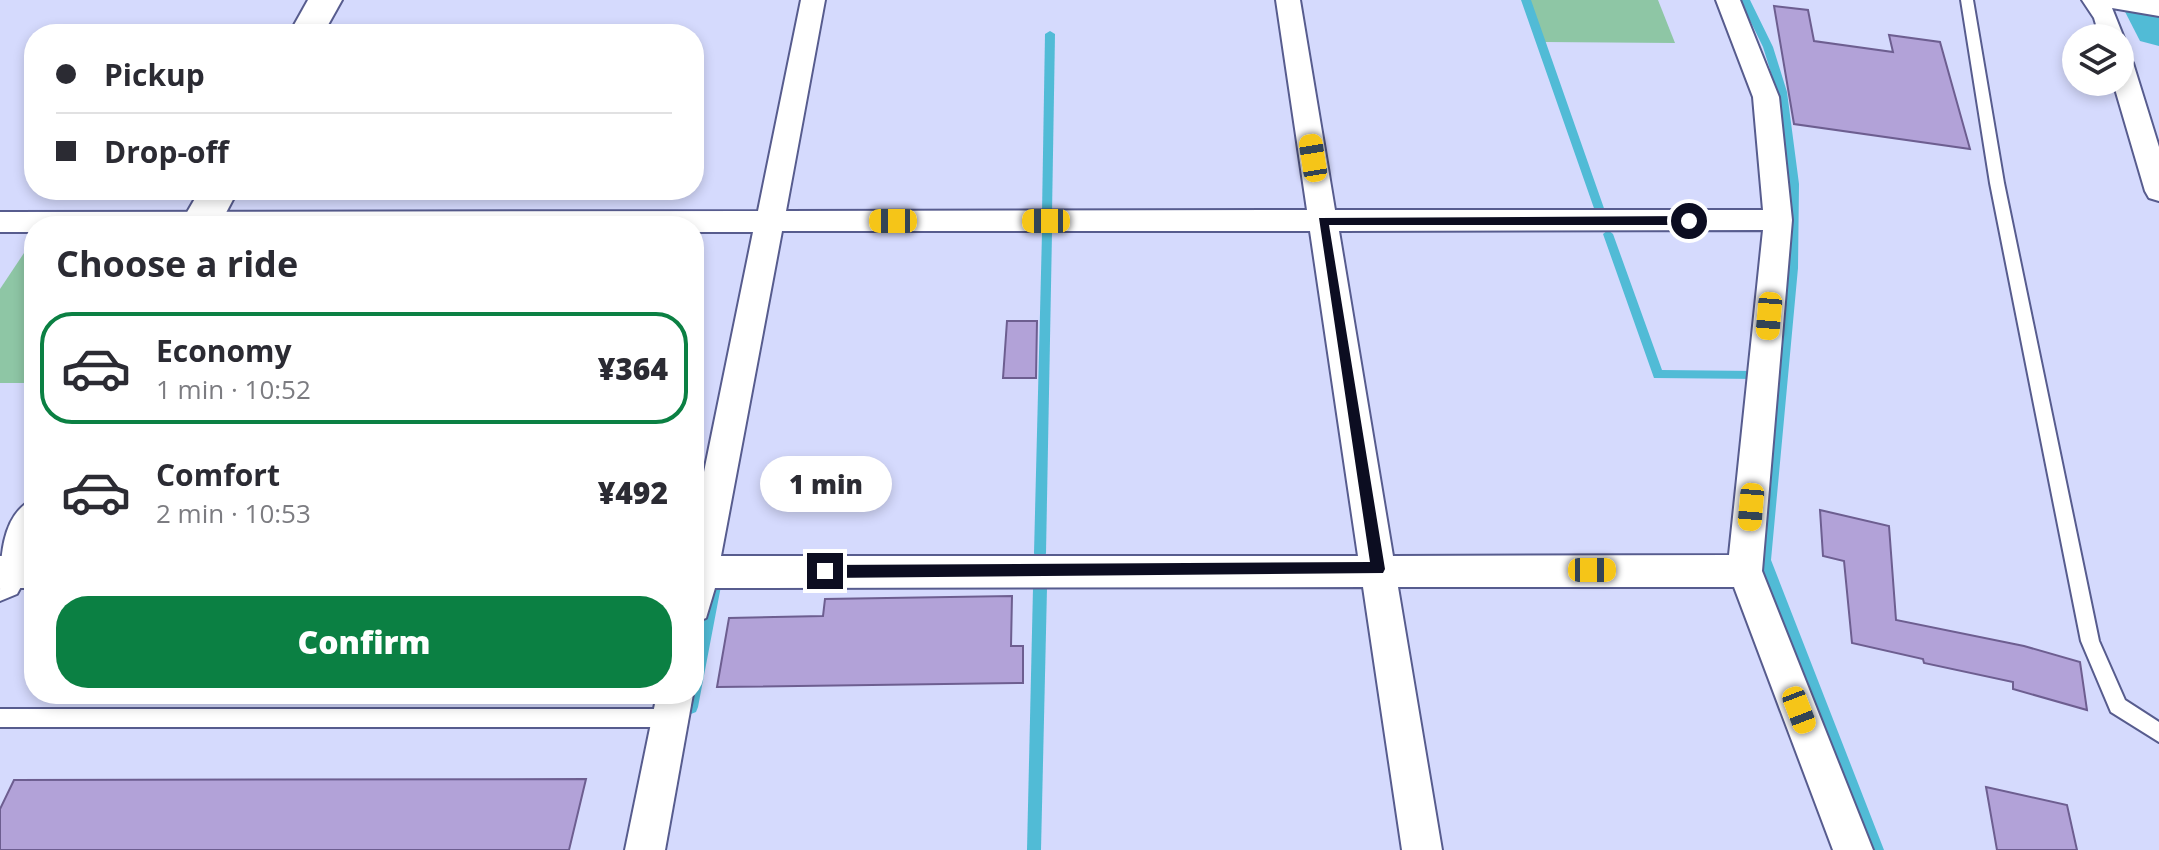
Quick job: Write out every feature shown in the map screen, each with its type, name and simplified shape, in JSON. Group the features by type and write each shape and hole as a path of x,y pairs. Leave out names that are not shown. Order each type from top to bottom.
{"street":[{"path":"312,24 325,0"},
{"path":"704,543 813,0"},
{"path":"1288,0 1422,850"},
{"path":"1728,0 1766,97 1778,220 1745,571 1853,850"},
{"path":"2094,0 2108,24"},
{"path":"2107,0 2159,8"},
{"path":"2130,96 2159,191"},
{"path":"124,216 206,212 457,216"},
{"path":"704,220 1778,220"},
{"path":"0,222 24,221"},
{"path":"9,574 24,541"},
{"path":"704,572 1745,571"},
{"path":"645,850 673,706"}],"lane":[{"path":"1967,0 1997,183 2090,641 2118,706 2159,733"},
{"path":"0,718 673,706"}],"green space":[{"path":"1529,0 1658,0 1675,43 1544,42"},
{"path":"24,253 24,383 0,383 0,289"}],"building":[{"path":"1774,6 1808,10 1814,41 1893,52 1889,35 1940,42 1970,149 1794,124"},
{"path":"1007,321 1037,321 1036,378 1003,378"},
{"path":"1820,510 1889,526 1896,620 2024,646 2080,662 2087,710 2013,689 2013,682 1924,663 1923,659 1852,643 1844,561 1823,556"},
{"path":"1012,596 1011,646 1023,646 1023,683 717,687 729,618 823,616 825,599"},
{"path":"586,779 569,850 0,850 0,809 14,780"},
{"path":"1986,787 2067,805 2077,850 1997,850"}],"waterway":[{"path":"1526,0 1601,214"},
{"path":"1745,0 1768,47 1782,92 1794,184 1793,268 1765,560 1877,850"},
{"path":"2146,0 2159,29"},
{"path":"1047,213 1050,34"},
{"path":"1040,553 1047,233"},
{"path":"1608,234 1658,375 1755,376"},
{"path":"704,640 714,586"},
{"path":"1034,850 1040,588"}],"route":[{"path":"825,571 1378,569 1323,221 1689,221"}]}
